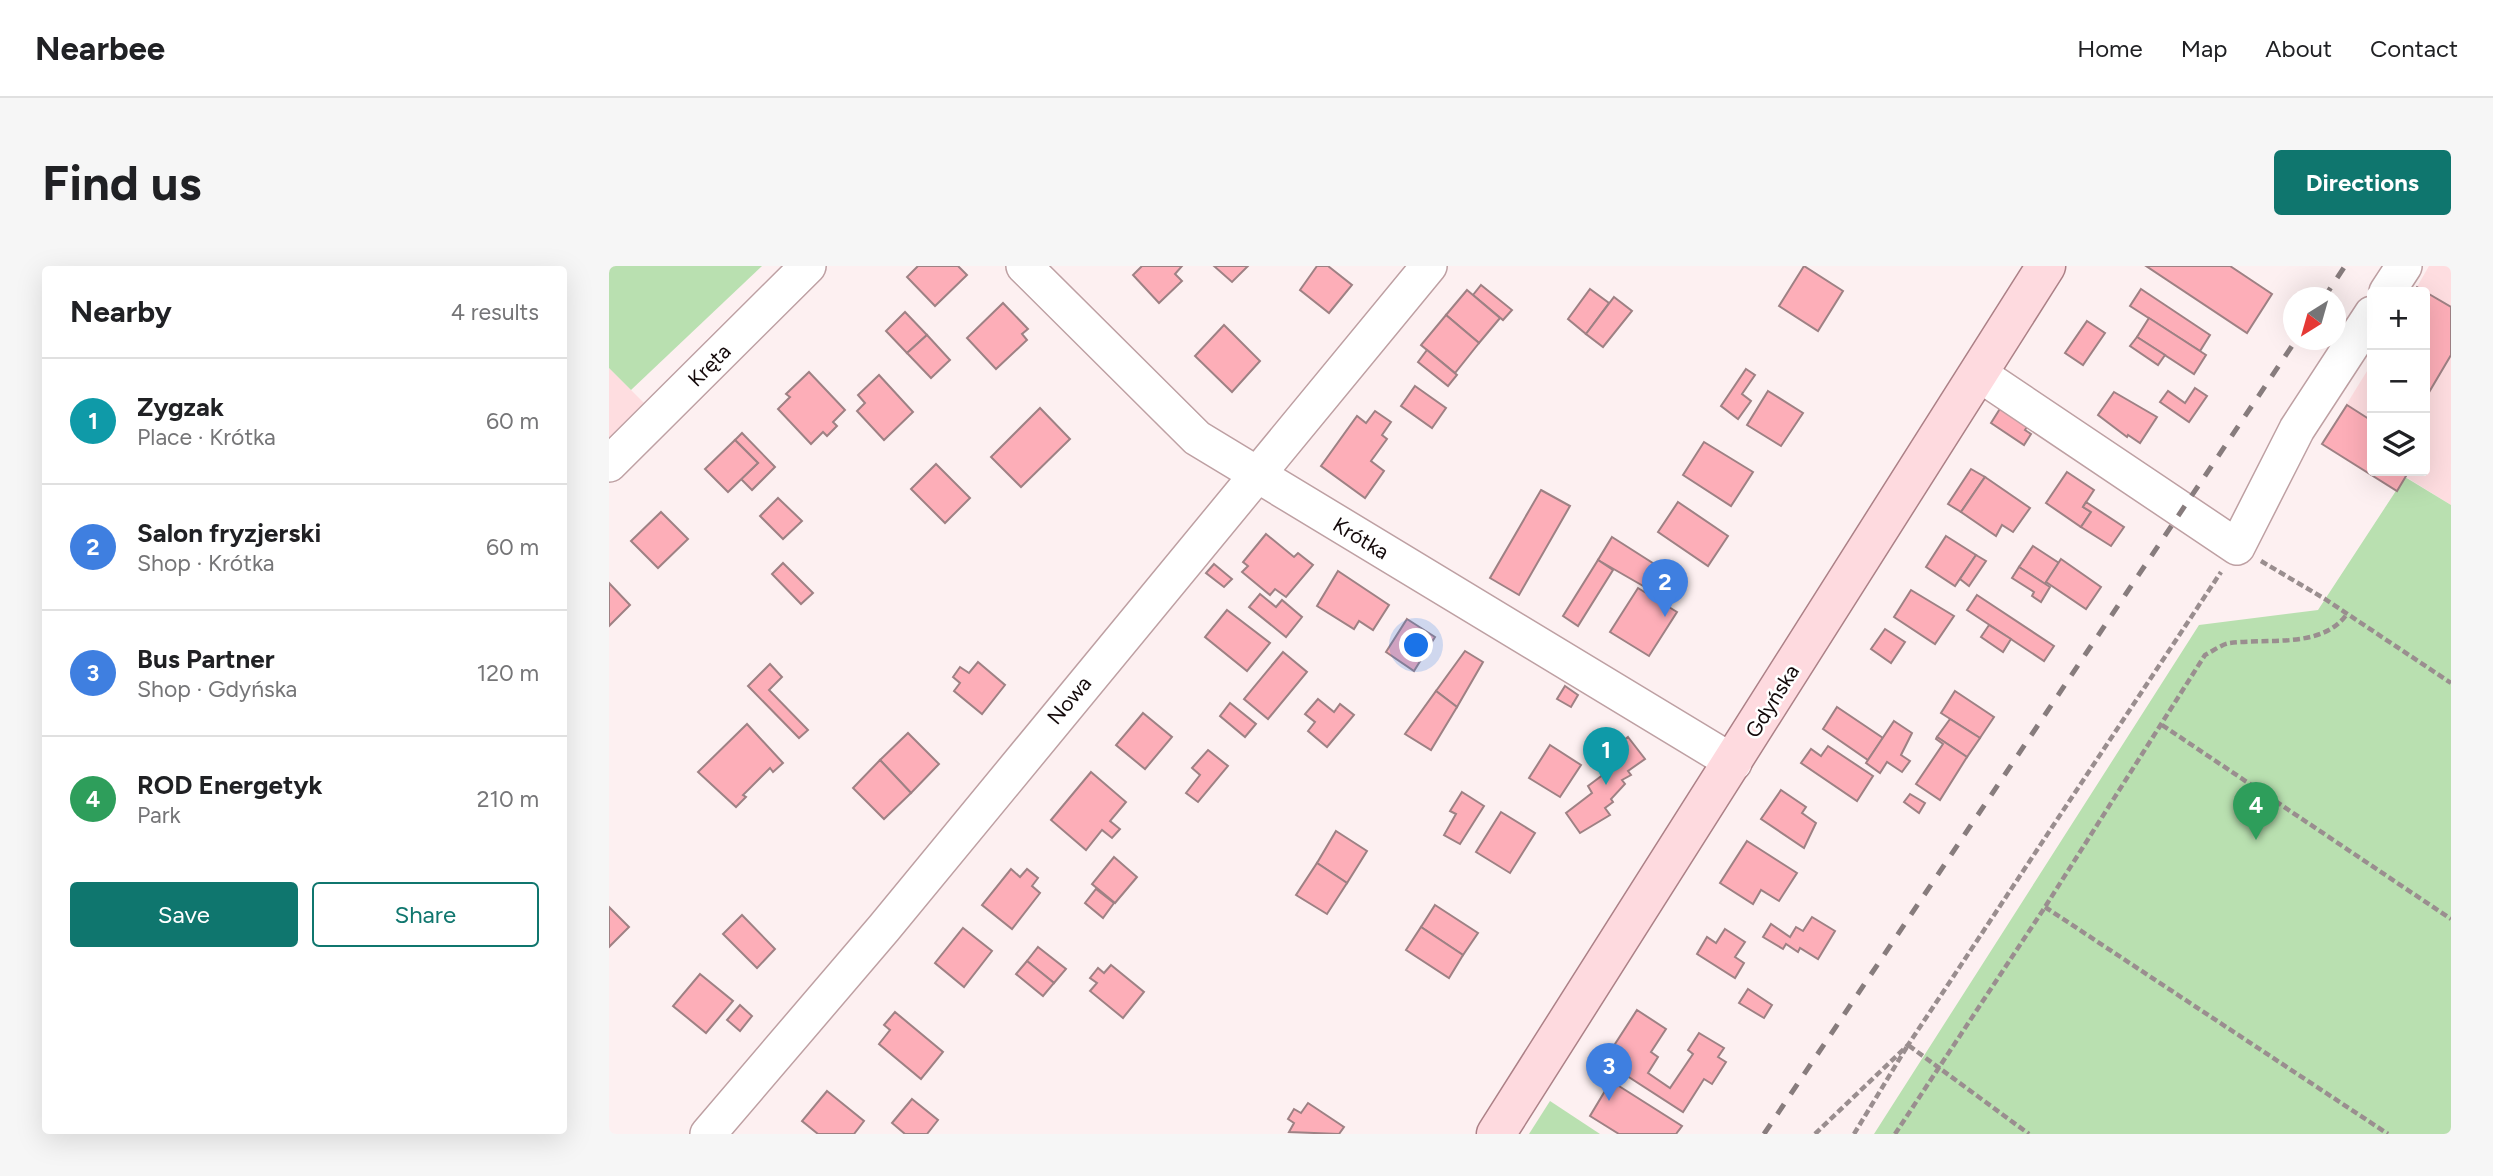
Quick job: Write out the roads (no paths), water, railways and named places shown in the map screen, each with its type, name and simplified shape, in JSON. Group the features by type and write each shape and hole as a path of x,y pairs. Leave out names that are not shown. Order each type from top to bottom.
{"main road":[{"name":"Gdyńska","path":"1496,1134 2046,266"}],"street":[{"name":"Kręta","path":"609,464 808,266"},
{"name":"Krótka","path":"1024,266 1197,438 1734,762"},
{"name":"Nowa","path":"708,1134 884,928 1429,266"},
{"path":"2390,287 2404,266"},
{"path":"1978,373 2237,547 2297,429 2367,322"}],"railway":[{"path":"2331,287 2345,266"},
{"path":"1764,1134 2289,350"}],"place":[{"name":"Salon fryzjerski","path":"1665,617"},
{"name":"Zygzak","path":"1606,785"},
{"name":"ROD Energetyk","path":"2256,840"},
{"name":"Bus Partner","path":"1609,1101"}]}
